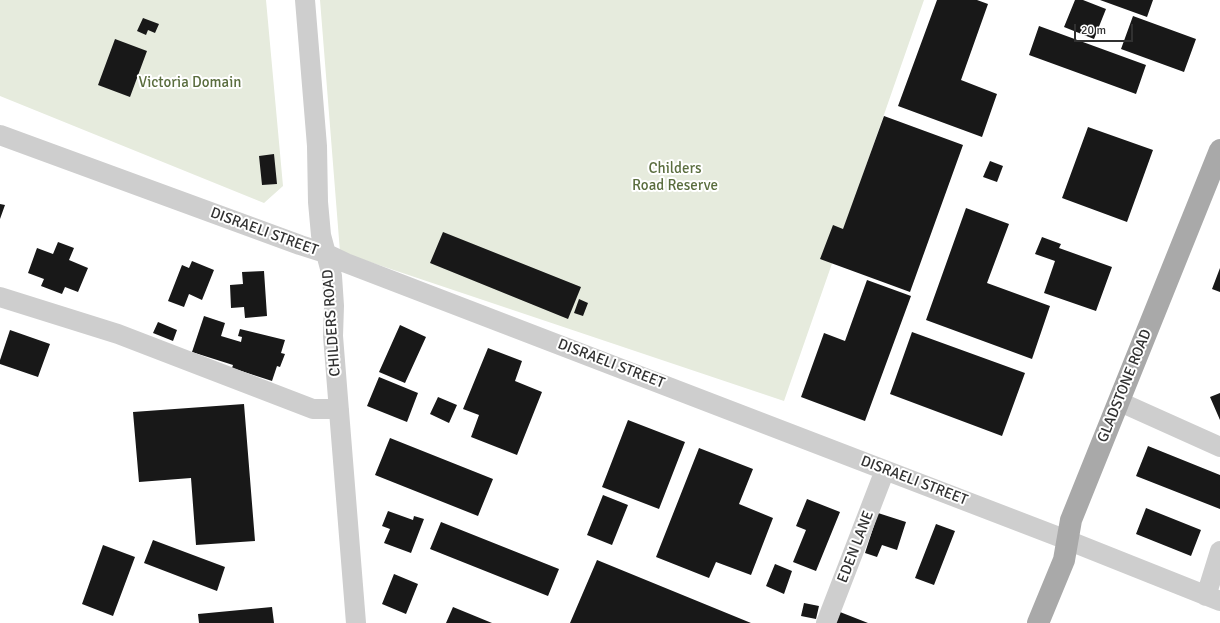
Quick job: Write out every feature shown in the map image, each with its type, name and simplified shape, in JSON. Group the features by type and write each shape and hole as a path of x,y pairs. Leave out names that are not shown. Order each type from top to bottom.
{"main road":[{"name":"GLADSTONE ROAD","path":"1038,623 1064,560 1071,520 1120,402 1186,232 1220,150"}],"street":[{"name":"CHILDERS ROAD","path":"305,0 317,146 318,202 321,235 332,276 334,306 333,336 356,623"},
{"name":"DISRAELI STREET","path":"0,135 300,246 325,253 346,263 1067,540 1213,598"},
{"path":"0,297 118,334 313,409 339,408"},
{"path":"1120,402 1220,447"},
{"name":"EDEN LANE","path":"826,623 885,470"},
{"path":"1213,598 1220,551"}],"green space":[{"name":"Victoria Domain","path":"0,0 266,0 283,186 264,203 0,96"},
{"name":"Childers Road Reserve","path":"320,0 924,0 784,401 340,252"}],"building":[{"path":"937,0 977,0 988,4 961,80 997,94 982,137 898,106"},
{"path":"1075,0 1083,0 1106,9 1094,39 1064,27"},
{"path":"1100,0 1153,0 1147,17"},
{"path":"1133,16 1196,39 1184,72 1121,49"},
{"path":"143,18 159,24 155,33 148,30 146,35 137,31"},
{"path":"1039,26 1146,65 1136,94 1029,55"},
{"path":"115,39 147,51 130,97 98,85"},
{"path":"884,116 963,145 910,292 820,259 833,225 843,229"},
{"path":"1088,127 1153,150 1127,222 1062,198"},
{"path":"274,154 277,184 262,185 259,156"},
{"path":"990,161 1003,166 997,182 983,177"},
{"path":"0,204 5,205 0,219"},
{"path":"966,208 1009,224 987,283 1050,306 1032,359 926,320"},
{"path":"443,232 581,287 568,319 430,263"},
{"path":"1042,237 1061,244 1059,248 1112,267 1096,311 1044,293 1055,261 1035,254"},
{"path":"58,242 74,248 69,260 88,268 78,292 65,287 62,294 41,286 44,279 28,273 37,248 53,254"},
{"path":"192,261 214,270 202,300 189,294 184,307 168,301 182,265 189,268"},
{"path":"1220,268 1220,292 1212,289"},
{"path":"264,271 267,316 245,318 244,307 231,308 230,285 243,284 242,272"},
{"path":"867,280 911,296 865,421 801,397 824,333 845,341"},
{"path":"579,299 588,303 583,316 574,313"},
{"path":"204,316 225,323 221,336 241,342 242,337 238,336 240,329 285,340 281,353 285,354 280,367 277,366 272,381 232,368 233,365 192,352"},
{"path":"158,322 177,330 173,341 153,333"},
{"path":"400,325 426,337 405,383 379,372"},
{"path":"10,330 50,344 38,377 0,364"},
{"path":"912,332 1025,373 1002,436 890,394"},
{"path":"488,348 522,361 515,381 542,392 517,455 471,437 479,415 463,409"},
{"path":"379,377 418,393 407,422 367,406"},
{"path":"1220,393 1220,420 1210,397"},
{"path":"438,397 457,405 449,423 430,414"},
{"path":"244,404 255,541 196,545 191,478 139,482 133,412"},
{"path":"628,420 685,442 659,509 602,487"},
{"path":"390,438 493,479 478,516 375,475"},
{"path":"1148,446 1220,475 1220,509 1136,476"},
{"path":"699,448 753,469 739,504 773,518 751,575 716,562 709,578 656,557"},
{"path":"603,495 628,505 612,545 587,535"},
{"path":"807,499 840,512 816,571 793,562 806,530 796,526"},
{"path":"1146,508 1201,530 1191,556 1136,534"},
{"path":"388,511 413,520 414,516 424,519 411,553 384,543 390,529 382,526"},
{"path":"878,513 906,522 897,550 882,545 877,557 865,553"},
{"path":"441,522 559,569 548,596 430,549"},
{"path":"936,524 955,531 934,585 915,578"},
{"path":"153,540 225,567 217,591 144,563"},
{"path":"103,545 135,557 113,616 82,604"},
{"path":"597,560 751,623 570,623"},
{"path":"775,564 792,571 784,594 766,586"},
{"path":"394,574 418,584 406,614 382,604"},
{"path":"804,603 819,606 816,619 801,616"},
{"path":"272,607 274,623 199,623 198,614"},
{"path":"453,607 492,623 446,623"},
{"path":"840,612 868,623 835,623"}]}
